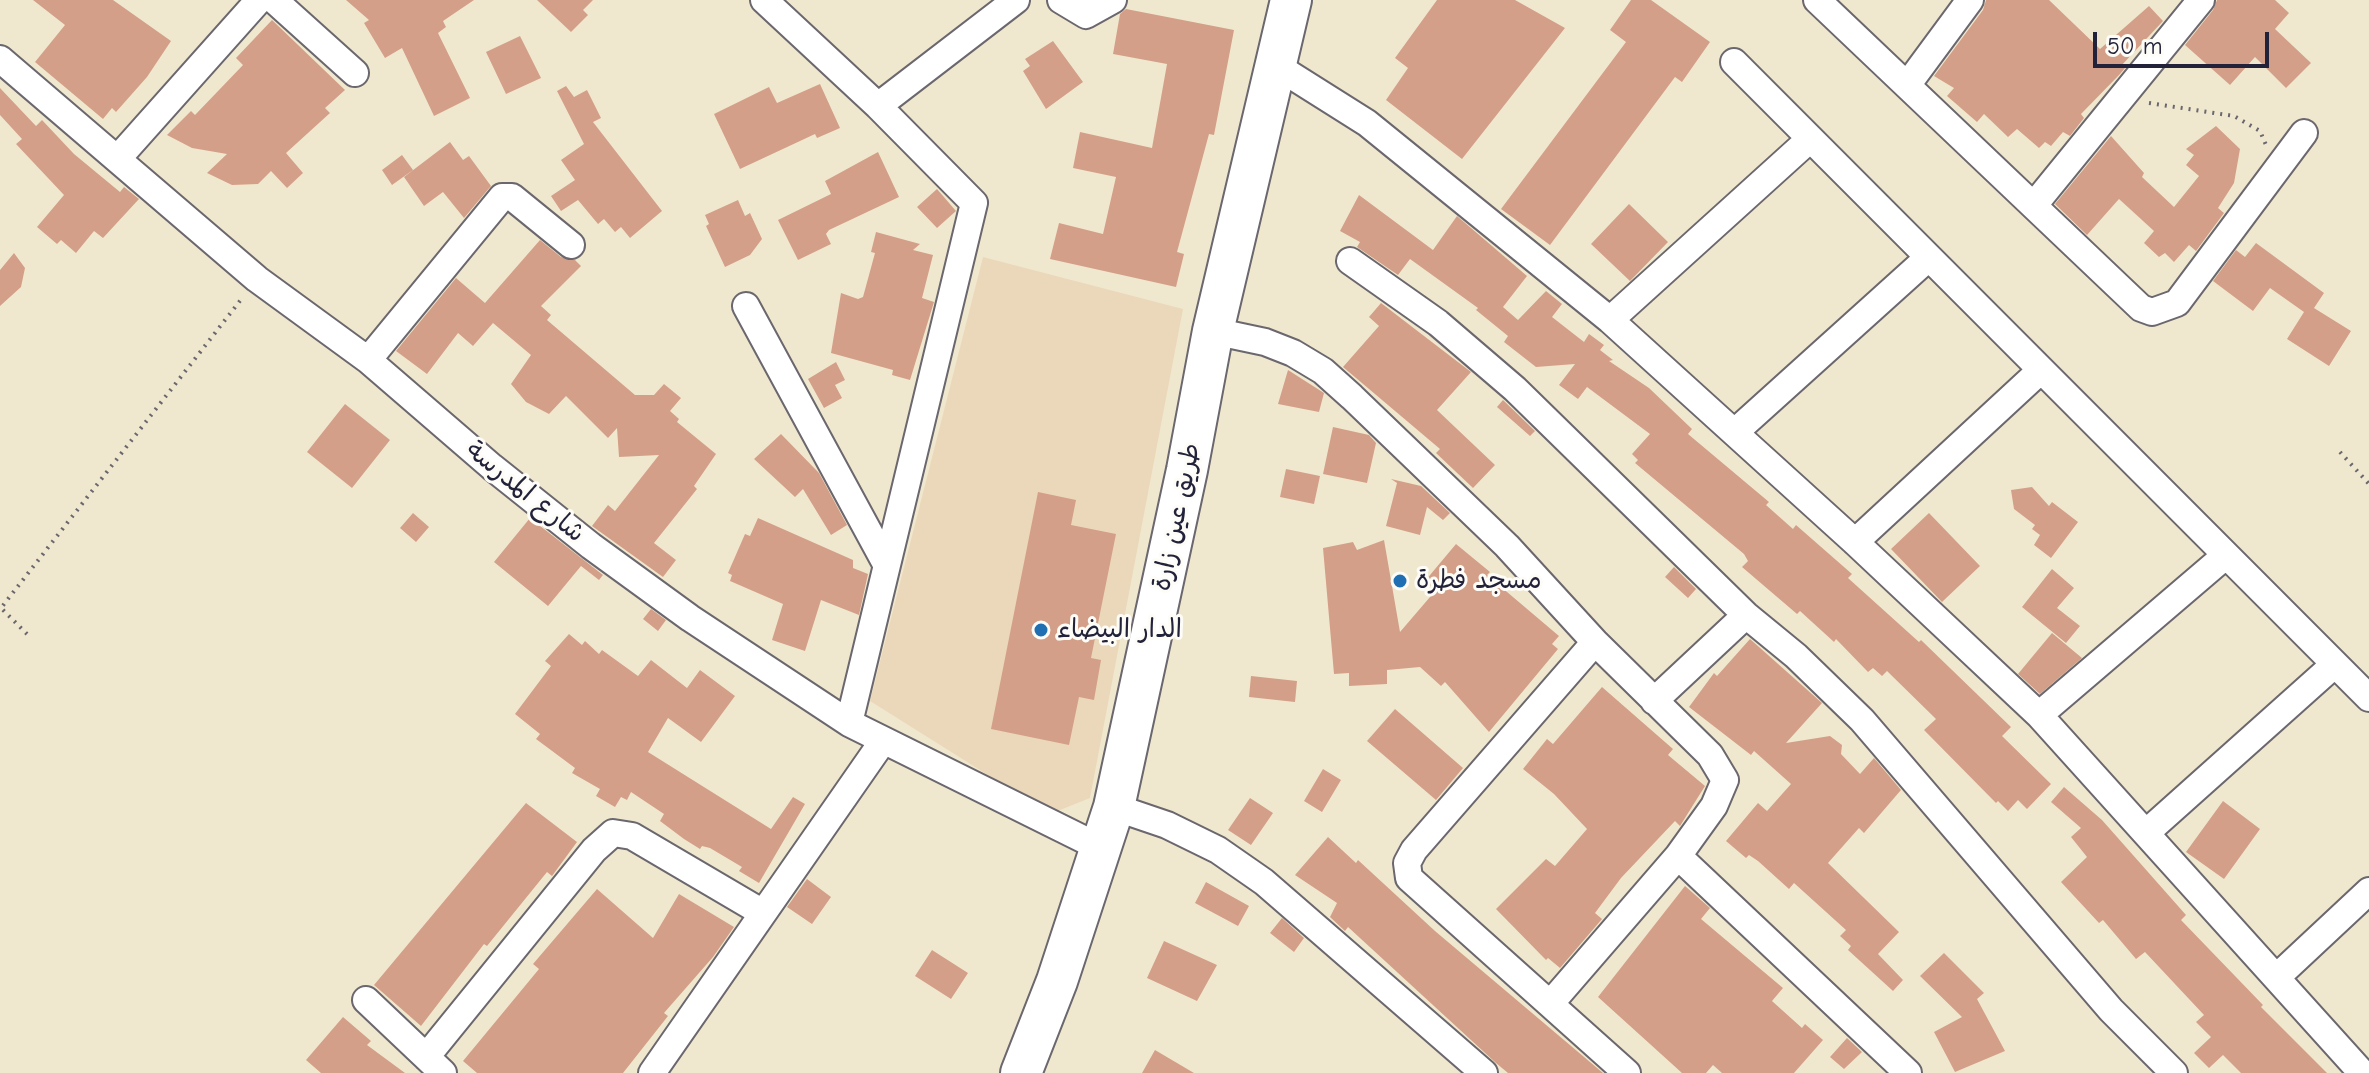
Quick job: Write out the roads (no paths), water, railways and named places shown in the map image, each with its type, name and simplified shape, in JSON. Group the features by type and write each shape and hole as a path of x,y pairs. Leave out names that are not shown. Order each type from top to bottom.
{"main road":[{"name":"طريق عين زارة","path":"1021,1073 1103,849 1114,807 1187,470 1213,331 1291,0"}],"street":[{"path":"119,157 259,0"},
{"path":"274,0 355,73"},
{"path":"878,106 1016,0"},
{"path":"1061,0 1086,15 1113,0"},
{"path":"1817,0 2141,308 2152,312 2177,303 2304,133"},
{"path":"1908,84 1970,0"},
{"path":"2034,205 2123,100 2201,0"},
{"path":"767,1 974,203 885,562 849,723"},
{"name":"شارع المدرسة","path":"0,59 119,157 257,279 368,360 591,546 690,618 849,723 1103,849"},
{"path":"1734,62 2369,698"},
{"path":"1275,65 1367,123 1610,320 1855,542 2039,715 2278,976 2362,1073"},
{"path":"1610,320 1810,139"},
{"path":"368,360 502,197 512,197 571,245"},
{"path":"1735,432 1928,258"},
{"path":"1350,261 1438,323 1515,389 1746,615 1796,656 1862,720 2111,1010 2174,1073"},
{"path":"746,306 885,562"},
{"path":"1213,331 1265,342 1293,353 1323,371 1507,546 1595,642 1710,755 1725,780 1714,806 1678,856 1550,1004"},
{"path":"1855,542 2041,370"},
{"path":"2039,715 2225,556"},
{"path":"1654,701 1746,615"},
{"path":"1595,642 1414,850 1407,863 1409,878 1627,1073"},
{"path":"2147,832 2335,664"},
{"path":"652,1073 883,741"},
{"path":"1114,807 1167,825 1205,844 1264,882 1484,1073"},
{"path":"366,1000 434,1065 594,850 613,833 632,836 763,913"},
{"path":"1678,856 1908,1073"},
{"path":"2278,976 2369,891"}],"place":[{"name":"مسجد فطرة","path":"1400,581"},
{"name":"الدار البيضاء","path":"1041,630"}]}
